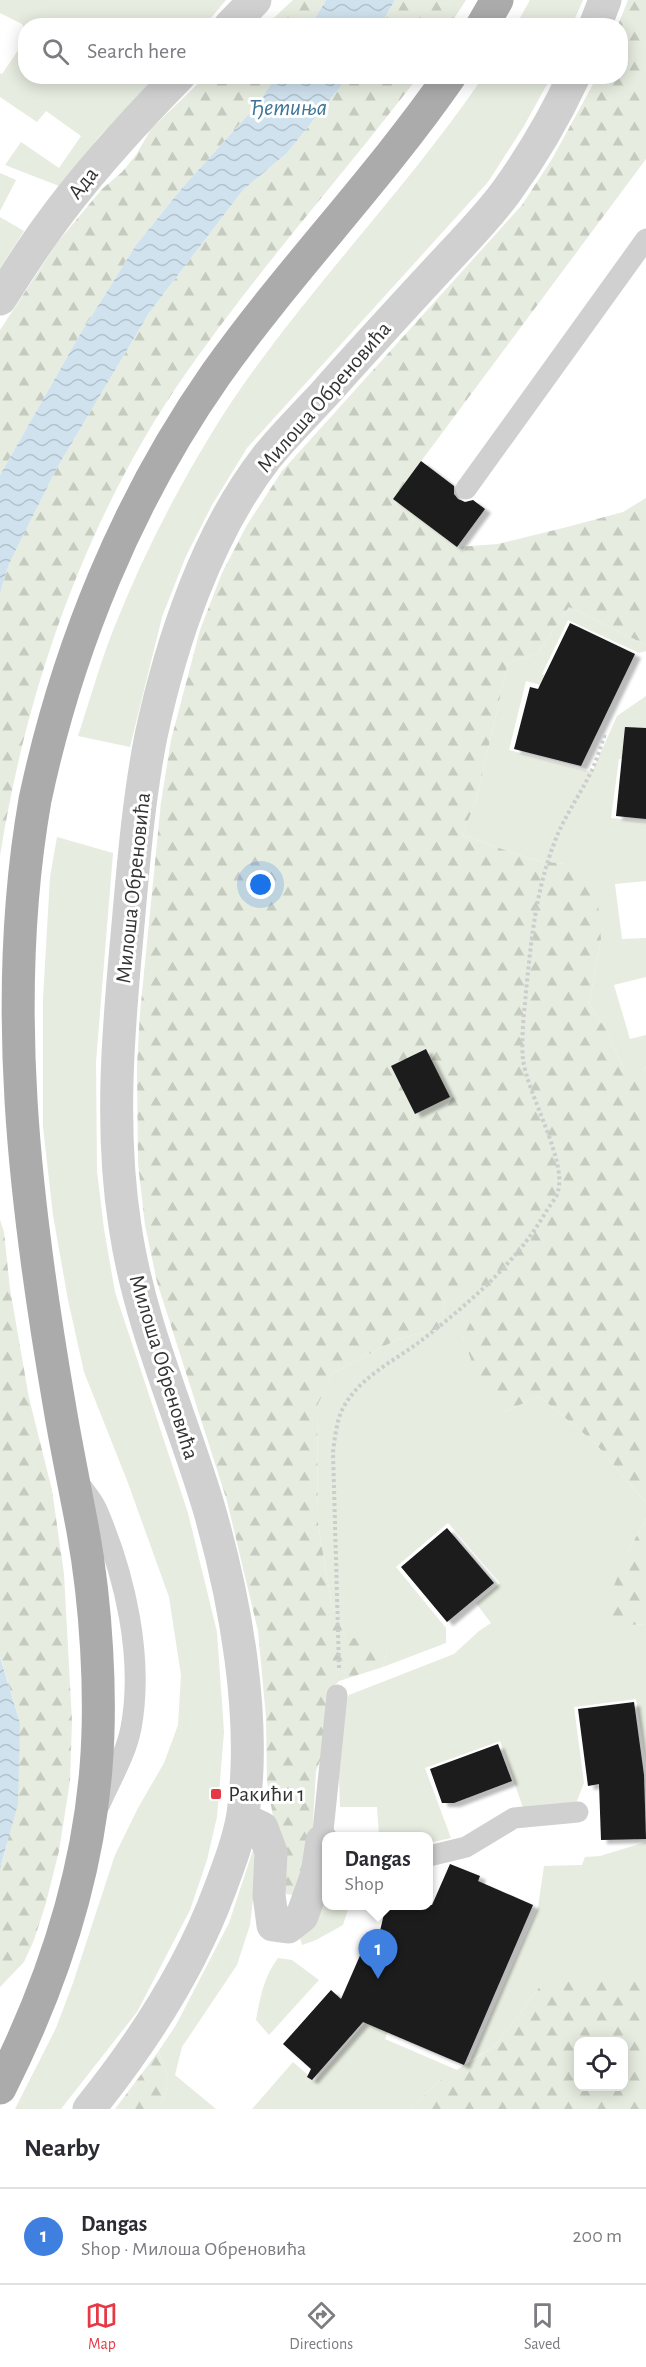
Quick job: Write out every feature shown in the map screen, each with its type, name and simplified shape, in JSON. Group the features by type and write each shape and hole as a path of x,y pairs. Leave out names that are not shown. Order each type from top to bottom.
{"main road":[{"path":"487,18 497,0"},
{"path":"0,2088 24,2041 54,1963 77,1883 91,1817 98,1713 94,1632 84,1535 72,1478 31,1233 22,1161 15,1012 18,915 35,802 53,728 81,634 114,554 162,460 213,378 254,323 394,152 444,84"}],"street":[{"path":"238,18 255,0"},
{"path":"598,18 605,0"},
{"name":"Ада","path":"0,299 46,229 96,167 171,84"},
{"name":"Милоша Обреновића","path":"89,2109 119,2072 154,2022 210,1917 243,1819 247,1733 238,1627 208,1506 161,1370 136,1287 125,1227 118,1165 117,1065 120,1011 136,828 152,734 181,624 204,565 229,516 264,461 505,193 542,138 570,84"},
{"path":"243,1819 262,1828 271,1852 269,1895 273,1925 288,1927 302,1916 322,1852"}],"lane":[{"path":"466,489 646,239"},
{"path":"326,1832 337,1695"},
{"path":"433,1855 466,1847 514,1818 578,1812"}],"path":[{"path":"337,1695 338,1591 333,1507 333,1452 336,1429 343,1409 368,1378 418,1342 502,1270 539,1225 558,1191 560,1178 557,1164 529,1088 523,1059 523,1025 529,958 534,920 554,842 567,812 589,776 605,734"}],"green space":[{"path":"0,0 226,0 211,18 18,18 18,22 0,13"},
{"path":"293,0 326,0 315,18 274,18"},
{"path":"395,0 466,0 454,18 385,18"},
{"path":"530,0 583,0 575,18 520,18"},
{"path":"628,0 646,0 646,159 393,499 457,547 498,544 567,527 623,512 646,498 646,645 569,607 537,654 508,663 476,801 462,835 534,860 565,864 596,878 601,940 589,1004 605,1028 625,1071 643,1071 646,1066 646,1503 595,1443 539,1396 505,1412 480,1385 463,1337 484,1295 477,1275 445,1298 442,1328 398,1339 333,1373 317,1406 318,1523 331,1601 346,1639 374,1636 387,1651 383,1667 339,1681 331,1688 321,1758 316,1771 312,1840 294,1895 286,1894 281,1888 276,1835 267,1781 266,1717 258,1631 227,1501 157,1282 145,1225 138,1164 137,1066 140,1013 161,802 171,740 200,630 222,573 247,525 282,471 522,205 552,159 593,84 628,84 628,18 621,18"},
{"path":"18,50 18,84 148,84 99,137 59,186 5,165 21,142 59,168 81,136 46,111 37,122 0,97 0,73 2,74"},
{"path":"198,84 271,84 255,107 182,188 136,245 79,336 0,475 0,330 57,243 102,189 122,172 136,155 151,129"},
{"path":"342,84 413,84 271,260 186,373 119,484 66,604 45,666 12,792 0,856 0,593 9,564 57,468 149,313 243,190 287,153"},
{"path":"478,84 547,84 524,126 488,182 247,448 212,505 186,556 162,617 130,747 78,736 109,641 137,574 176,495 221,418 251,373 284,330 452,121"},
{"path":"0,173 16,180 0,211"},
{"path":"0,217 24,231 0,268"},
{"path":"569,607 646,645 646,651 639,653 568,620 542,674 600,701 526,681 509,750 592,772 617,716 646,696 646,760 619,759 611,818 646,822 646,881 615,884 622,939 646,938 646,977 614,985 630,1039 646,1035 646,1066 643,1071 625,1071 605,1028 589,1004 601,940 565,864 534,860 462,835 476,801 508,663 537,654"},
{"path":"57,837 113,853 96,1062 97,1171 104,1229 115,1292 188,1513 217,1632 224,1732 217,1817 207,1860 190,1910 137,2012 61,2109 15,2109 56,2028 115,1855 164,1763 178,1725 181,1675 169,1597 128,1483 84,1372 53,1215 43,1127 43,999 50,877"},
{"path":"0,1220 4,1232 10,1289 29,1398 52,1490 64,1574 72,1721 70,1781 59,1851 46,1903 24,1962 0,1987 0,1869 7,1845 20,1723 0,1656"},
{"path":"477,1274 484,1295 463,1338 505,1412 539,1396 595,1443 646,1503 646,1519 625,1557 631,1625 646,1624 646,1763 636,1699 574,1707 584,1783 576,1803 523,1808 500,1741 425,1768 451,1838 433,1842 433,1832 379,1832 377,1807 340,1807 339,1777 344,1702 349,1695 454,1654 491,1623 476,1603 500,1583 448,1523 396,1567 446,1628 446,1643 383,1667 387,1651 346,1639 331,1601 318,1523 317,1405 333,1373 398,1339 442,1328 445,1298"},
{"path":"646,1519 646,1624 631,1625 604,1612 625,1557"},
{"path":"646,1842 646,1979 542,1984 495,2046 470,2061 538,1907 544,1866 582,1865 585,1857 600,1856"},
{"path":"254,1847 256,1873 250,1925 237,1965 182,2047 175,2075 216,2109 159,2109 167,2087 167,2080 165,2067 158,2052 176,2025 229,1923"},
{"path":"322,1882 322,1910 348,1910 343,1925 302,1945 300,1938"},
{"path":"278,1958 292,1960 319,1980 269,2035 256,2020 266,1980"},
{"path":"594,1978 646,1979 646,2109 410,2109 439,2081 495,2046 542,1984"},
{"path":"380,2005 395,2013 385,2039 457,2070 439,2081 410,2109 252,2109 293,2062 315,2081"},
{"path":"158,2052 165,2067 167,2080 167,2087 159,2109 115,2109"}],"water":[{"path":"326,0 395,0 385,18 315,18"},
{"name":"Ђетиња","path":"271,84 342,84 287,153 243,190 149,313 57,468 9,564 0,593 0,475 79,336 136,245 182,188 255,107"},
{"path":"0,1657 20,1723 18,1804 0,1869"}],"building":[{"path":"421,461 454,486 454,494 458,499 465,502 473,500 485,509 457,547 393,499"},
{"path":"570,623 635,654 581,766 514,749 530,687 538,689"},
{"path":"625,727 646,728 646,819 616,816"},
{"path":"426,1049 450,1097 415,1114 391,1066"},
{"path":"447,1528 494,1583 447,1622 401,1567"},
{"path":"634,1702 644,1775 646,1839 601,1840 599,1784 588,1786 578,1709"},
{"path":"498,1744 512,1781 454,1803 442,1803 430,1769"},
{"path":"450,1864 480,1876 478,1881 533,1905 464,2065 363,2022 312,2080 307,2077 311,2069 283,2044 331,1990 341,1999 362,1951 374,1957 385,1910 433,1910 433,1903"}],"place":[{"name":"Ракићи 1","path":"216,1794"},
{"name":"Dangas","path":"378,1979"}]}
